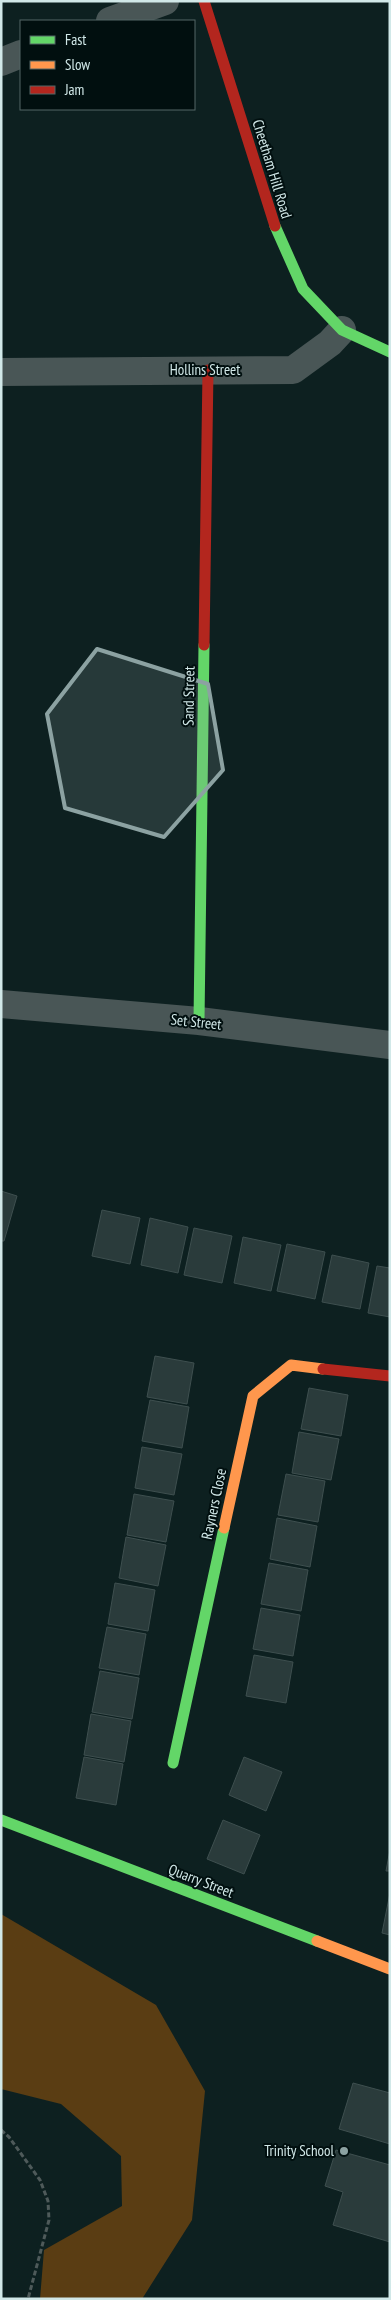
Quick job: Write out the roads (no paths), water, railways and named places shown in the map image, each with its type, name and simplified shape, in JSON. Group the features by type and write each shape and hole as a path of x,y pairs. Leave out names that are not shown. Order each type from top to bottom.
{"street":[{"path":"113,20 164,1"},
{"name":"Cheetham Hill Road","path":"204,1 276,230 303,289 342,330"},
{"path":"1,62 20,54"},
{"path":"342,330 390,352"},
{"name":"Hollins Street","path":"1,372 294,370 330,343 342,330"},
{"name":"Sand Street","path":"199,1022 208,370"},
{"name":"Set Street","path":"1,1004 199,1022 390,1045"},
{"name":"Rayners Close","path":"173,1763 253,1396 291,1365 390,1376"},
{"name":"Quarry Street","path":"1,1820 390,1969"}],"place":[{"name":"Trinity School","path":"344,2151"}]}
